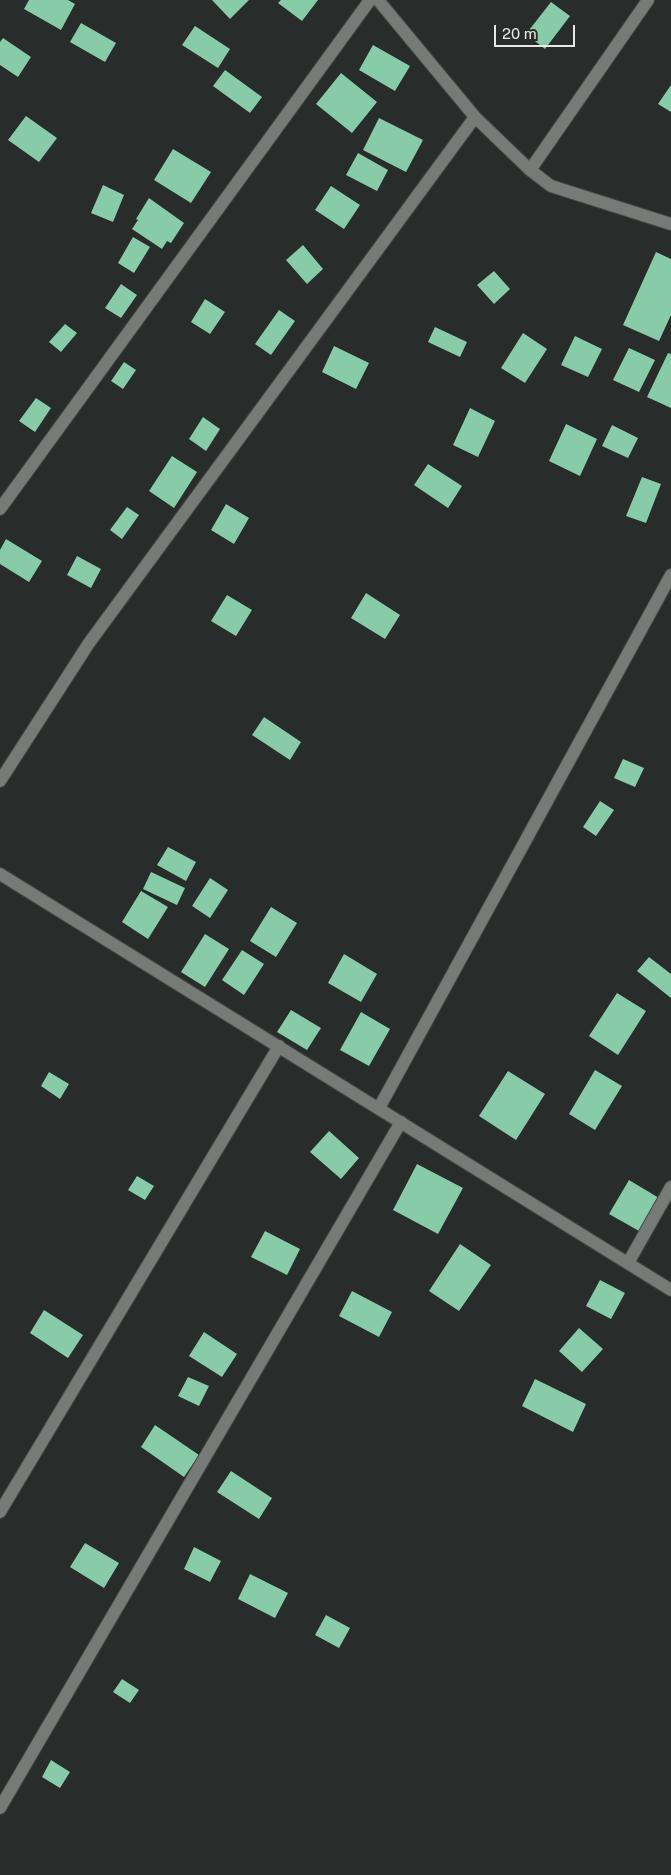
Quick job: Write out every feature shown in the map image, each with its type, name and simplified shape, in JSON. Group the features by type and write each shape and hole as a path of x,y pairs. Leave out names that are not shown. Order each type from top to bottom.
{"street":[{"path":"0,509 370,0"},
{"path":"378,0 474,117 530,170 551,186 671,224"},
{"path":"530,170 648,0"},
{"path":"0,782 89,643 474,117"},
{"path":"379,1108 671,575"},
{"path":"0,874 671,1290"},
{"path":"0,1512 279,1046"},
{"path":"0,1808 401,1122"},
{"path":"628,1263 671,1187"}],"building":[{"path":"29,0 68,0 75,4 61,30 24,9"},
{"path":"212,0 249,0 230,19"},
{"path":"281,0 318,0 302,21 278,3"},
{"path":"551,2 570,16 545,49 526,34"},
{"path":"81,23 116,43 105,62 70,42"},
{"path":"195,26 230,49 218,68 182,45"},
{"path":"3,38 31,57 18,77 0,65 0,42"},
{"path":"373,45 410,66 395,91 359,70"},
{"path":"225,70 262,97 250,113 213,86"},
{"path":"341,73 377,102 352,133 316,104"},
{"path":"671,85 671,112 658,104"},
{"path":"26,116 57,138 39,162 8,140"},
{"path":"379,118 423,140 406,172 363,150"},
{"path":"173,149 211,172 191,203 154,180"},
{"path":"358,153 388,170 377,191 346,175"},
{"path":"103,185 124,195 113,222 91,213"},
{"path":"331,186 360,205 344,229 315,210"},
{"path":"149,198 184,223 171,243 167,241 162,249 132,229"},
{"path":"133,237 150,247 134,273 118,263"},
{"path":"303,245 323,269 307,284 286,260"},
{"path":"656,252 671,259 671,315 659,341 623,325"},
{"path":"494,271 510,289 494,304 477,285"},
{"path":"121,284 137,295 121,318 105,308"},
{"path":"205,299 225,312 210,334 191,322"},
{"path":"279,310 295,321 271,355 255,344"},
{"path":"65,324 77,333 61,352 49,342"},
{"path":"435,327 467,342 460,357 428,342"},
{"path":"523,333 547,349 525,383 501,368"},
{"path":"575,336 602,349 588,377 561,365"},
{"path":"334,346 369,363 356,389 322,372"},
{"path":"629,348 655,360 639,392 613,380"},
{"path":"668,353 671,354 671,408 647,397"},
{"path":"124,362 136,370 123,389 111,381"},
{"path":"36,398 51,408 35,432 19,421"},
{"path":"470,408 495,421 478,457 453,445"},
{"path":"203,417 220,429 206,451 189,439"},
{"path":"566,424 597,439 580,476 549,461"},
{"path":"612,425 638,438 628,458 602,446"},
{"path":"172,456 197,472 174,508 149,491"},
{"path":"428,464 462,486 448,508 414,485"},
{"path":"642,477 661,484 646,523 626,516"},
{"path":"226,504 249,518 234,544 211,530"},
{"path":"127,507 139,515 122,539 110,530"},
{"path":"6,539 42,561 29,582 0,564 0,550"},
{"path":"77,556 101,569 91,588 67,575"},
{"path":"366,593 400,615 385,639 351,618"},
{"path":"227,595 252,610 236,636 211,621"},
{"path":"264,717 301,742 290,760 252,735"},
{"path":"623,759 644,768 635,787 614,778"},
{"path":"600,801 614,810 596,836 583,827"},
{"path":"168,847 196,862 186,881 157,865"},
{"path":"151,872 185,888 177,905 143,889"},
{"path":"210,878 228,890 210,918 192,906"},
{"path":"141,891 168,907 148,939 122,922"},
{"path":"271,907 297,923 276,957 250,941"},
{"path":"205,934 229,949 205,987 181,972"},
{"path":"242,950 264,964 244,995 222,980"},
{"path":"344,954 377,974 361,1002 328,983"},
{"path":"649,957 671,974 671,998 637,971"},
{"path":"617,993 646,1011 618,1055 589,1036"},
{"path":"291,1010 321,1028 307,1050 277,1032"},
{"path":"361,1012 390,1029 369,1066 340,1050"},
{"path":"595,1070 622,1086 595,1130 569,1114"},
{"path":"508,1071 545,1094 516,1140 479,1116"},
{"path":"49,1072 69,1084 60,1099 41,1086"},
{"path":"329,1131 359,1158 341,1179 310,1152"},
{"path":"417,1164 463,1188 438,1234 393,1210"},
{"path":"137,1176 154,1186 145,1200 128,1190"},
{"path":"629,1180 659,1198 639,1231 609,1214"},
{"path":"265,1231 300,1249 287,1275 251,1257"},
{"path":"460,1244 491,1265 459,1311 429,1291"},
{"path":"600,1280 625,1293 611,1319 586,1306"},
{"path":"352,1291 392,1312 379,1337 339,1316"},
{"path":"44,1310 83,1335 68,1358 30,1333"},
{"path":"579,1328 603,1349 582,1372 559,1351"},
{"path":"204,1332 237,1354 222,1377 189,1356"},
{"path":"188,1377 209,1386 199,1406 178,1396"},
{"path":"535,1379 586,1404 573,1432 522,1406"},
{"path":"155,1425 199,1455 184,1477 141,1447"},
{"path":"231,1471 272,1498 259,1519 217,1492"},
{"path":"85,1543 119,1563 104,1588 70,1567"},
{"path":"194,1547 221,1561 210,1582 184,1569"},
{"path":"250,1574 288,1593 275,1618 238,1599"},
{"path":"326,1615 350,1628 339,1648 315,1635"},
{"path":"122,1679 139,1690 130,1703 113,1692"},
{"path":"51,1760 70,1772 60,1788 42,1777"}]}
